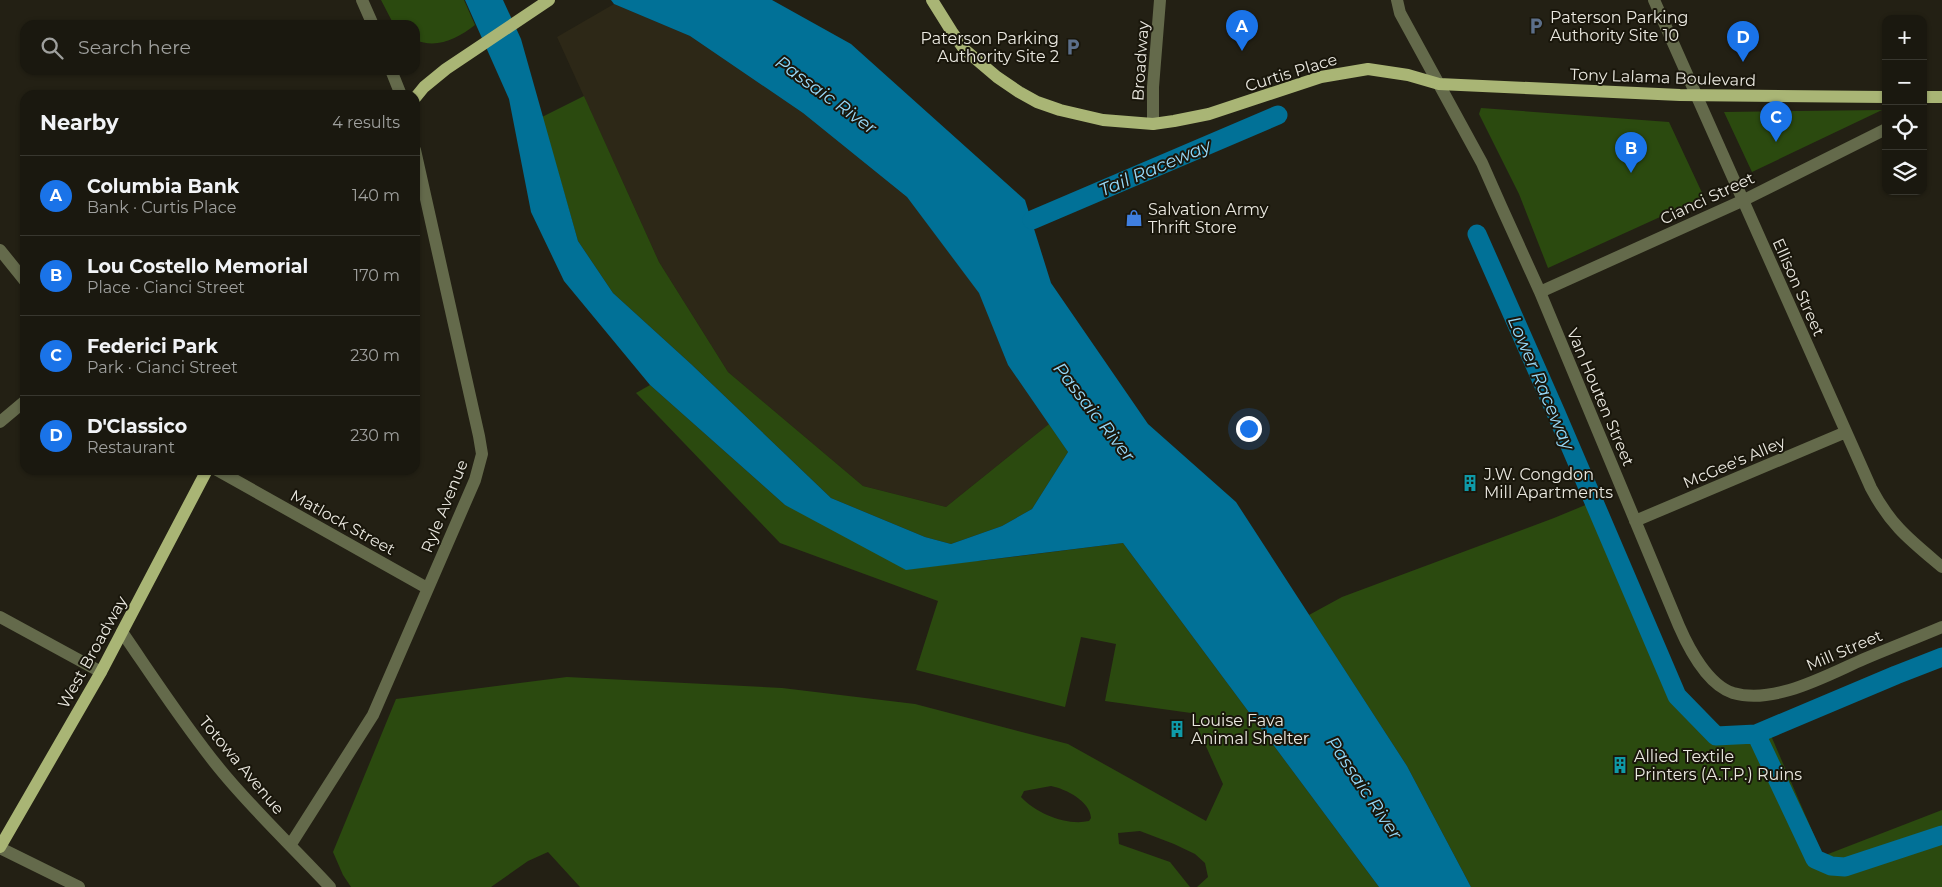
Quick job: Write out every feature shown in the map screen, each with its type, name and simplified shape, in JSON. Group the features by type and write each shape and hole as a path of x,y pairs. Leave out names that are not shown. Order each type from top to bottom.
{"main road":[{"path":"420,91 443,71 550,0"},
{"name":"Curtis Place","path":"932,0 964,49 997,77 1037,102 1060,110 1103,120 1153,124 1210,114 1321,77 1368,69 1439,84"},
{"name":"Tony Lalama Boulevard","path":"1439,84 1696,95 1882,96"},
{"path":"1927,97 1942,97"},
{"name":"West Broadway","path":"0,847 101,672 203,475"}],"street":[{"path":"362,0 371,20"},
{"name":"Broadway","path":"1153,124 1153,87 1160,0"},
{"name":"Van Houten Street","path":"1396,0 1400,13 1482,163 1540,292 1682,632 1700,665 1718,684 1732,692 1755,694"},
{"name":"Ellison Street","path":"1654,0 1870,488 1887,516 1900,532 1942,567"},
{"path":"394,75 398,90"},
{"name":"Cianci Street","path":"1540,292 1744,200 1882,131"},
{"name":"Ryle Avenue","path":"291,844 373,715 474,480 482,454 420,172"},
{"path":"0,250 20,275"},
{"path":"0,422 20,405"},
{"name":"McGee's Alley","path":"1635,521 1846,432"},
{"name":"Matlock Street","path":"226,475 427,588"},
{"path":"0,617 101,672"},
{"name":"Mill Street","path":"1755,694 1774,693 1800,686 1942,627"},
{"name":"Totowa Avenue","path":"122,632 193,735 219,768 330,887"},
{"path":"0,847 79,887"}],"shaded area":[{"path":"614,4 690,36 803,113 907,197 980,293 1008,365 1049,424 946,507 863,486 728,372 659,262 557,37"}],"green space":[{"path":"381,0 464,0 475,25 461,35 447,41 423,43 420,42 420,20 391,20"},
{"path":"584,96 659,262 728,372 863,486 946,507 1049,424 1068,452 1032,509 1002,526 951,544 925,537 831,498 691,364 613,293 578,241 542,117"},
{"path":"1481,108 1669,122 1704,197 1548,268 1519,194 1479,114"},
{"path":"1882,110 1752,172 1724,112"},
{"path":"650,385 785,505 979,561 1123,543 1379,887 1197,887 1208,877 1205,863 1195,854 1140,831 1118,833 1119,844 1170,862 1190,887 580,887 548,852 528,861 491,887 351,887 343,875 333,852 396,699 567,677 782,688 915,704 1068,744 1206,821 1223,784 1191,713 1105,701 1116,644 1081,637 1065,707 916,670 938,601 780,543 636,393","holes":["1051,786 1070,793 1082,801 1090,812 1091,818 1089,821 1071,822 1053,817 1035,809 1021,797 1024,791"]},
{"path":"1600,499 1685,695 1722,728 1766,724 1823,856 1942,810 1942,887 1471,887 1407,766 1309,615 1342,597"}],"water":[{"name":"Passaic River","path":"465,0 503,0 521,39 578,241 613,293 691,364 831,498 925,537 951,544 1002,526 1032,509 1068,452 1008,365 979,293 907,197 803,113 690,36 614,4 611,0 772,0 851,44 1025,200 1051,283 1148,424 1236,502 1407,766 1471,887 1379,887 1123,543 906,570 785,505 650,385 564,281 531,212 509,99"}],"waterway":[{"name":"Tail Raceway","path":"1032,220 1278,115"},
{"name":"Lower Raceway","path":"1477,234 1677,696 1716,736 1756,734 1815,859 1831,866 1845,867 1942,835"},
{"path":"1756,734 1942,657"}],"place":[{"name":"Paterson Parking Authority Site 10","path":"1536,26"},
{"name":"Paterson Parking Authority Site 2","path":"1073,47"},
{"name":"Columbia Bank","path":"1242,51"},
{"name":"D'Classico","path":"1743,62"},
{"name":"Federici Park","path":"1776,142"},
{"name":"Lou Costello Memorial","path":"1631,173"},
{"name":"Salvation Army Thrift Store","path":"1134,218"},
{"name":"J.W. Congdon Mill Apartments","path":"1470,483"},
{"name":"Louise Fava Animal Shelter","path":"1177,729"},
{"name":"Allied Textile Printers (A.T.P.) Ruins","path":"1620,765"}]}
